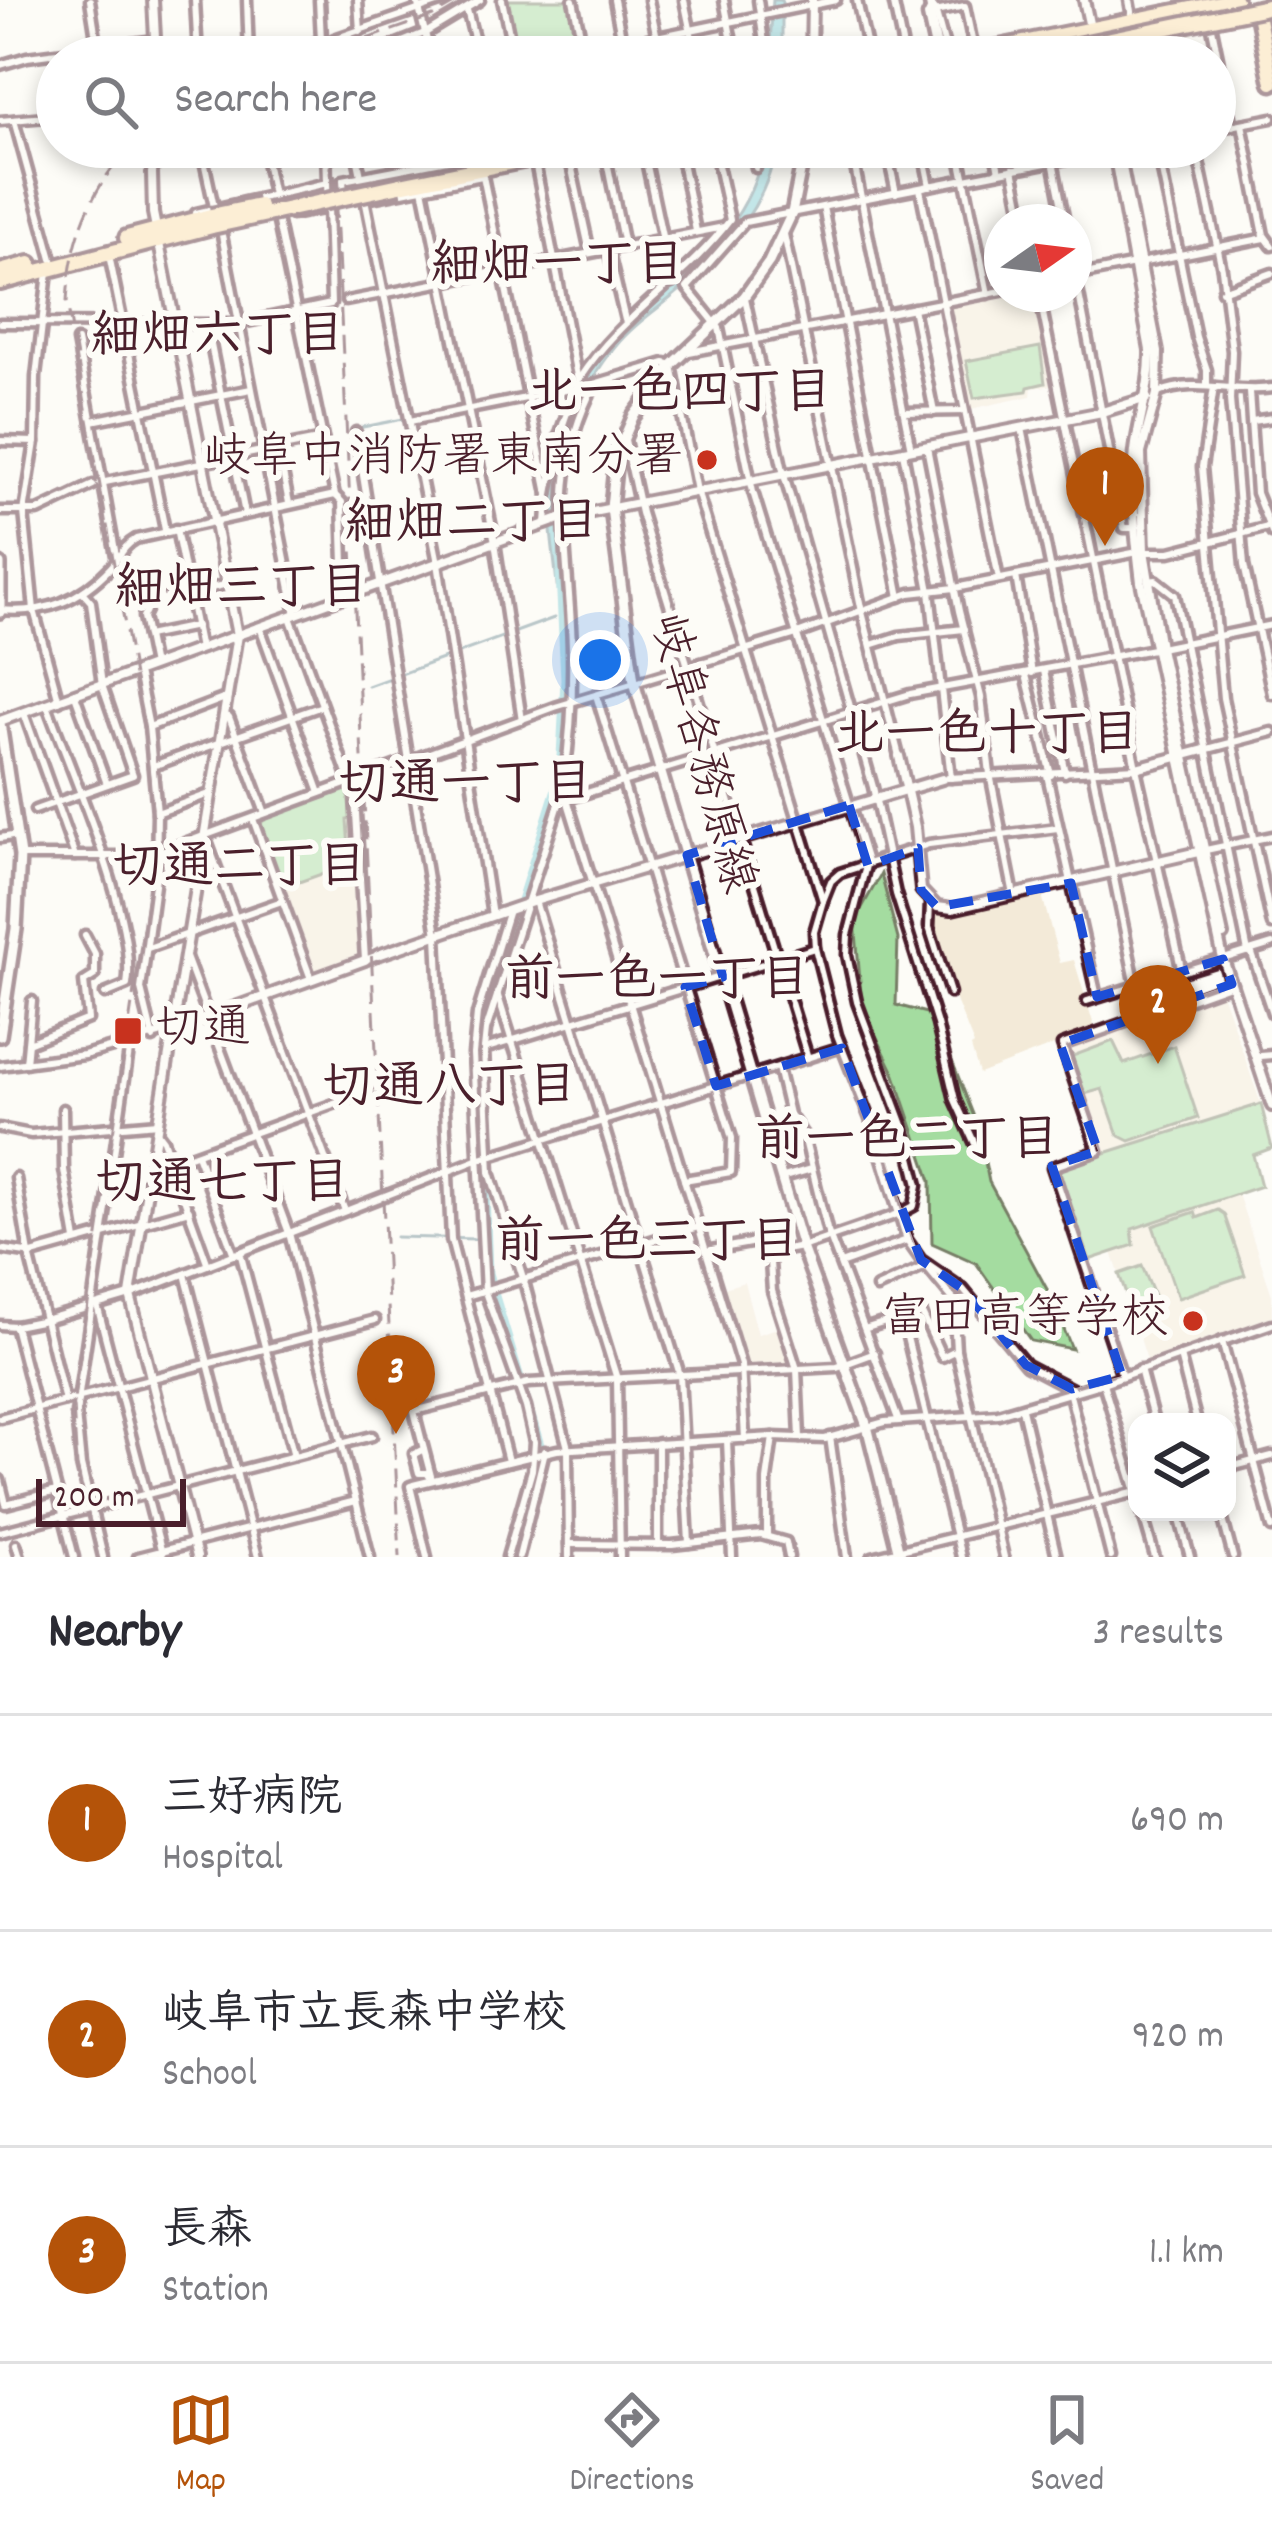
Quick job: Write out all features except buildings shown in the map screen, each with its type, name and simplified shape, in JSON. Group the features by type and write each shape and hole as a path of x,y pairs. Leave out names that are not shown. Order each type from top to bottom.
{"highway":[{"path":"1060,36 1133,20 1167,7 1235,0"},
{"path":"1151,36 1263,5"},
{"path":"1111,36 1263,5"},
{"path":"0,282 160,232 451,168"},
{"path":"0,272 109,251 160,232 194,230 214,220"}],"main road":[{"path":"1263,5 1272,83"},
{"name":"岐阜各務原線","path":"801,168 784,234 744,297 672,364 624,435 613,470 611,508 634,682 802,1247 867,1426 899,1553"},
{"path":"0,565 0,610"},
{"path":"0,722 20,856 17,922 4,975 0,1036"}],"street":[{"path":"90,0 96,36"},
{"path":"153,0 155,36"},
{"path":"195,0 197,36"},
{"path":"247,0 248,36"},
{"path":"319,0 321,36"},
{"path":"358,0 360,31"},
{"path":"417,0 428,36"},
{"path":"344,36 446,0"},
{"path":"418,36 480,0"},
{"path":"502,0 510,36"},
{"path":"574,0 581,36"},
{"path":"614,0 621,36"},
{"path":"650,0 657,36"},
{"path":"684,0 691,36"},
{"path":"724,0 731,36"},
{"path":"758,0 763,36"},
{"path":"662,36 836,0"},
{"path":"857,0 865,36"},
{"path":"893,0 901,36"},
{"path":"1084,0 1092,36"},
{"path":"1129,0 1133,20"},
{"path":"811,36 812,2"},
{"path":"939,36 931,6 965,6 974,36"},
{"path":"1167,7 1173,36"},
{"path":"467,10 474,36"},
{"path":"1211,23 1214,36"},
{"path":"0,65 36,56"},
{"path":"0,121 36,118"},
{"path":"1237,125 1272,118"},
{"path":"14,120 50,263 40,326 35,442 24,512 34,610 59,700"},
{"path":"1236,121 1265,238 1272,247"},
{"path":"154,168 151,190 237,635 130,1295 197,1557"},
{"path":"205,168 293,616 352,781 364,960"},
{"path":"268,168 274,195"},
{"path":"0,323 238,324 332,304 327,168"},
{"path":"359,168 361,176"},
{"path":"400,168 343,180 345,203 483,176 489,168"},
{"path":"538,168 576,386"},
{"path":"572,168 590,252"},
{"path":"608,168 624,245"},
{"path":"647,168 672,283"},
{"path":"683,168 696,231"},
{"path":"547,523 548,494 576,386 625,320 672,283 730,220 718,168"},
{"path":"854,168 904,412 941,688 947,778"},
{"path":"891,168 896,193"},
{"path":"926,168 930,186"},
{"path":"962,168 984,275"},
{"path":"998,168 999,172"},
{"path":"770,1253 802,1247 901,1213 914,1206 918,1185 903,1125 857,1001 847,955 867,862 750,481 717,323 687,288 745,222 1019,168"},
{"path":"1054,168 1061,204"},
{"path":"1122,168 1150,350 1152,396 1141,453 1141,552 1156,648 1232,984 1272,1106"},
{"path":"1161,168 1210,386 1213,416 1202,460 1217,636 1232,742 1272,925"},
{"path":"1200,168 1232,351 1230,389 1240,532 1272,694"},
{"path":"1013,169 1020,204"},
{"path":"483,176 548,494"},
{"path":"214,220 274,195 327,183"},
{"path":"423,188 495,542 522,720"},
{"path":"920,188 999,579"},
{"path":"365,199 438,563 492,916"},
{"path":"823,207 900,596"},
{"path":"214,220 277,218 328,208"},
{"path":"277,218 335,495 342,502 345,596"},
{"path":"346,302 724,227"},
{"path":"784,234 862,612 906,787 921,890 930,903 929,927 950,993"},
{"path":"1092,270 1265,238"},
{"path":"608,248 625,320"},
{"path":"109,251 165,530"},
{"path":"1222,291 1272,273"},
{"path":"686,351 693,354 984,295"},
{"path":"744,297 784,476 876,798 887,859 956,1100 975,1144"},
{"path":"914,308 934,412"},
{"path":"1043,312 1182,972"},
{"path":"1082,312 1124,528 1136,528"},
{"path":"207,325 245,514"},
{"path":"77,341 116,560"},
{"path":"410,421 593,385 672,364 697,491 823,901"},
{"path":"0,722 561,519 1102,412 1188,384 1249,392 1272,388"},
{"path":"569,1557 568,1448 490,1172 484,1049 497,993 564,799 572,650 562,493 571,446 593,385"},
{"path":"92,421 251,389"},
{"path":"20,856 157,853 559,706 824,625 900,596 1141,552 1170,552 1240,532 1271,529 1256,493 1249,392"},
{"path":"1152,396 1135,452 1136,528 1156,648"},
{"path":"904,412 964,411"},
{"path":"1251,422 1272,418"},
{"path":"1022,428 1136,986"},
{"path":"356,432 436,935 451,1240 508,1461"},
{"path":"624,435 638,503 808,1058"},
{"path":"0,511 38,511 99,483 323,439"},
{"path":"0,441 35,442"},
{"path":"927,447 977,681 1014,895"},
{"path":"278,448 290,505"},
{"path":"0,610 34,610 83,593 125,545 165,530 335,495"},
{"path":"176,529 200,649"},
{"path":"1016,576 1058,828 1097,997"},
{"path":"1148,580 1156,580 1174,595 1224,846 1249,951 1272,1013"},
{"path":"153,667 143,617 149,602 228,584"},
{"path":"35,810 133,775 102,686 91,602 83,593"},
{"path":"564,799 886,701 1272,625"},
{"path":"147,636 196,626"},
{"path":"260,627 320,793"},
{"path":"871,645 964,629"},
{"path":"1044,671 1066,774"},
{"path":"138,672 157,813 141,997 153,1038"},
{"path":"75,695 107,784"},
{"path":"596,695 732,1138 731,1172 684,1180"},
{"path":"148,728 228,697"},
{"path":"47,705 118,900 130,964 127,985 105,994"},
{"path":"153,766 322,706"},
{"path":"24,713 76,856"},
{"path":"225,716 265,813"},
{"path":"0,1066 71,1058 153,1038 529,903 906,787 990,774 1136,768 1272,732"},
{"path":"157,813 212,793"},
{"path":"564,799 742,1372 746,1439"},
{"path":"253,819 311,980"},
{"path":"1004,1557 956,1350 953,1299 907,1240 842,1047 814,948 814,932 830,881 840,873 918,848 1058,828"},
{"path":"0,838 18,835"},
{"path":"206,836 345,1211"},
{"path":"930,903 952,909 1272,836"},
{"path":"148,948 282,901"},
{"path":"529,903 572,1023 680,1375 689,1543"},
{"path":"511,909 473,1036 476,1160 489,1291 539,1453 519,1557"},
{"path":"0,921 17,922"},
{"path":"28,1043 88,1018 84,982 94,975 95,954 85,935"},
{"path":"1087,1001 1272,944"},
{"path":"484,1049 814,948"},
{"path":"186,957 290,1233 370,1557"},
{"path":"1226,959 1272,1090"},
{"path":"1122,1376 1052,1167 1098,1150 1062,1045 1232,984"},
{"path":"497,993 617,1379 620,1557"},
{"path":"26,1063 32,1001"},
{"path":"103,1557 77,1433 78,1397 130,1044"},
{"path":"0,1325 15,1326 130,1295 476,1160 842,1047"},
{"path":"1260,1056 1272,1055"},
{"path":"778,1068 789,1114 804,1136 831,1237 899,1420"},
{"path":"109,1185 367,1092"},
{"path":"63,1109 64,1169 76,1240"},
{"path":"0,1127 31,1134 118,1126 158,1128"},
{"path":"158,1128 208,1265"},
{"path":"197,1154 237,1253 294,1456"},
{"path":"784,1177 811,1169"},
{"path":"16,1178 28,1254 65,1401"},
{"path":"0,1250 28,1254 189,1210"},
{"path":"466,1296 698,1227"},
{"path":"842,1263 907,1240"},
{"path":"705,1251 766,1243 772,1291 796,1369 800,1438"},
{"path":"877,1288 927,1266"},
{"path":"927,1266 962,1289 1026,1365 1070,1390 1111,1557"},
{"path":"185,1274 258,1557"},
{"path":"94,1306 162,1554"},
{"path":"867,1328 921,1311 942,1357 956,1350"},
{"path":"902,1317 961,1557"},
{"path":"0,1418 375,1320"},
{"path":"428,1557 410,1486 568,1448 830,1438 899,1420 1022,1409 1272,1324"},
{"path":"15,1326 74,1557"},
{"path":"1222,1341 1272,1528"},
{"path":"432,1480 414,1411 528,1383 844,1365 874,1353"},
{"path":"1180,1356 1195,1413"},
{"path":"1141,1369 1152,1413"},
{"path":"1103,1383 1128,1464"},
{"path":"1022,1409 1057,1557"},
{"path":"0,1532 372,1436"},
{"path":"766,1535 773,1437"},
{"path":"830,1438 847,1557"},
{"path":"727,1440 732,1557"},
{"path":"658,1443 658,1545"},
{"path":"508,1557 539,1453"},
{"path":"1236,1465 1272,1456"},
{"path":"0,1480 6,1504 57,1491"},
{"path":"872,1557 1128,1495"},
{"path":"138,1557 356,1501"},
{"path":"1145,1521 1155,1557"},
{"path":"1180,1521 1190,1557"},
{"path":"1223,1521 1233,1557"},
{"path":"569,1544 672,1545 766,1535 786,1542 789,1557"},
{"path":"928,1543 932,1557"},
{"path":"16,1544 20,1557"},
{"path":"672,1545 673,1556"}],"highlighted area":[{"path":"849,805 868,866 918,848 921,890 937,907 1071,883 1097,997 1223,959 1232,984 1060,1044 1098,1151 1052,1166 1122,1376 1072,1389 1026,1365 963,1289 921,1260 842,1048 716,1086 685,987 723,977 687,855"}],"shaded area":[{"path":"984,298 984,312 1041,312 1056,385 1032,388 1031,396 966,410 945,306"},
{"path":"351,786 361,956 311,973 256,822"},
{"path":"1042,895 1060,963 1074,960 1095,1029 979,1074 974,1045 930,913 967,913"},
{"path":"1222,993 1261,1104 1104,1156 1066,1045"},
{"path":"1238,1194 1272,1295 1272,1319 1148,1363 1112,1252 1134,1245 1131,1229"},
{"path":"744,1282 758,1334 781,1327 794,1368 744,1369 718,1290"}],"green space":[{"path":"506,0 570,0 577,36 513,36"},
{"path":"1040,347 1045,383 1027,391 974,398 966,361"},
{"path":"351,787 350,864 282,888 260,827 263,820"},
{"path":"881,874 898,939 896,1005 934,1015 978,1127 989,1182 1049,1293 1072,1349 1031,1341 976,1263 932,1243 931,1181 895,1075 862,1006 855,920"},
{"path":"1113,1041 1124,1064 1174,1046 1198,1118 1130,1141 1118,1135 1102,1089 1085,1094 1070,1057"},
{"path":"1261,1104 1272,1148 1253,1155 1261,1186 1132,1229 1134,1245 1083,1262 1054,1169"},
{"path":"1218,1210 1224,1214 1245,1275 1178,1298 1153,1226"},
{"path":"1142,1266 1156,1300 1131,1308 1119,1274"}],"water":[{"path":"773,0 782,0 782,36 770,36"},
{"path":"758,168 771,168 753,208 727,245 623,338 592,381 567,445 558,489 564,584 557,585 551,490 565,424 582,382 605,346 628,322 721,237"}],"waterway":[{"path":"349,297 620,243"},
{"path":"353,429 568,386"},
{"path":"514,1557 540,1445 488,1273 479,1034 560,776 565,679 560,573"},
{"path":"368,686 554,618"},
{"path":"375,793 376,776 550,714"},
{"path":"396,1237 476,1239"}],"railway":[{"path":"326,0 328,36"},
{"path":"375,36 433,16 461,0"},
{"path":"98,1557 77,1466 73,1406 148,895 152,809 145,737 67,302 77,238 112,168"},
{"path":"334,168 400,1557"}],"place":[{"name":"岐阜中消防署東南分署","path":"707,460"},
{"name":"三好病院","path":"1105,546"},
{"name":"切通","path":"128,1031"},
{"name":"岐阜市立長森中学校","path":"1158,1064"},
{"name":"富田高等学校","path":"1193,1321"},
{"name":"長森","path":"396,1434"}],"district":[{"name":"細畑一丁目","path":"558,269"},
{"name":"細畑六丁目","path":"218,340"},
{"name":"北一色四丁目","path":"680,397"},
{"name":"細畑二丁目","path":"472,527"},
{"name":"細畑三丁目","path":"242,592"},
{"name":"北一色十丁目","path":"987,739"},
{"name":"切通一丁目","path":"466,788"},
{"name":"切通二丁目","path":"240,871"},
{"name":"前一色一丁目","path":"657,984"},
{"name":"切通八丁目","path":"450,1091"},
{"name":"前一色二丁目","path":"907,1144"},
{"name":"切通七丁目","path":"223,1187"},
{"name":"前一色三丁目","path":"647,1246"}]}
